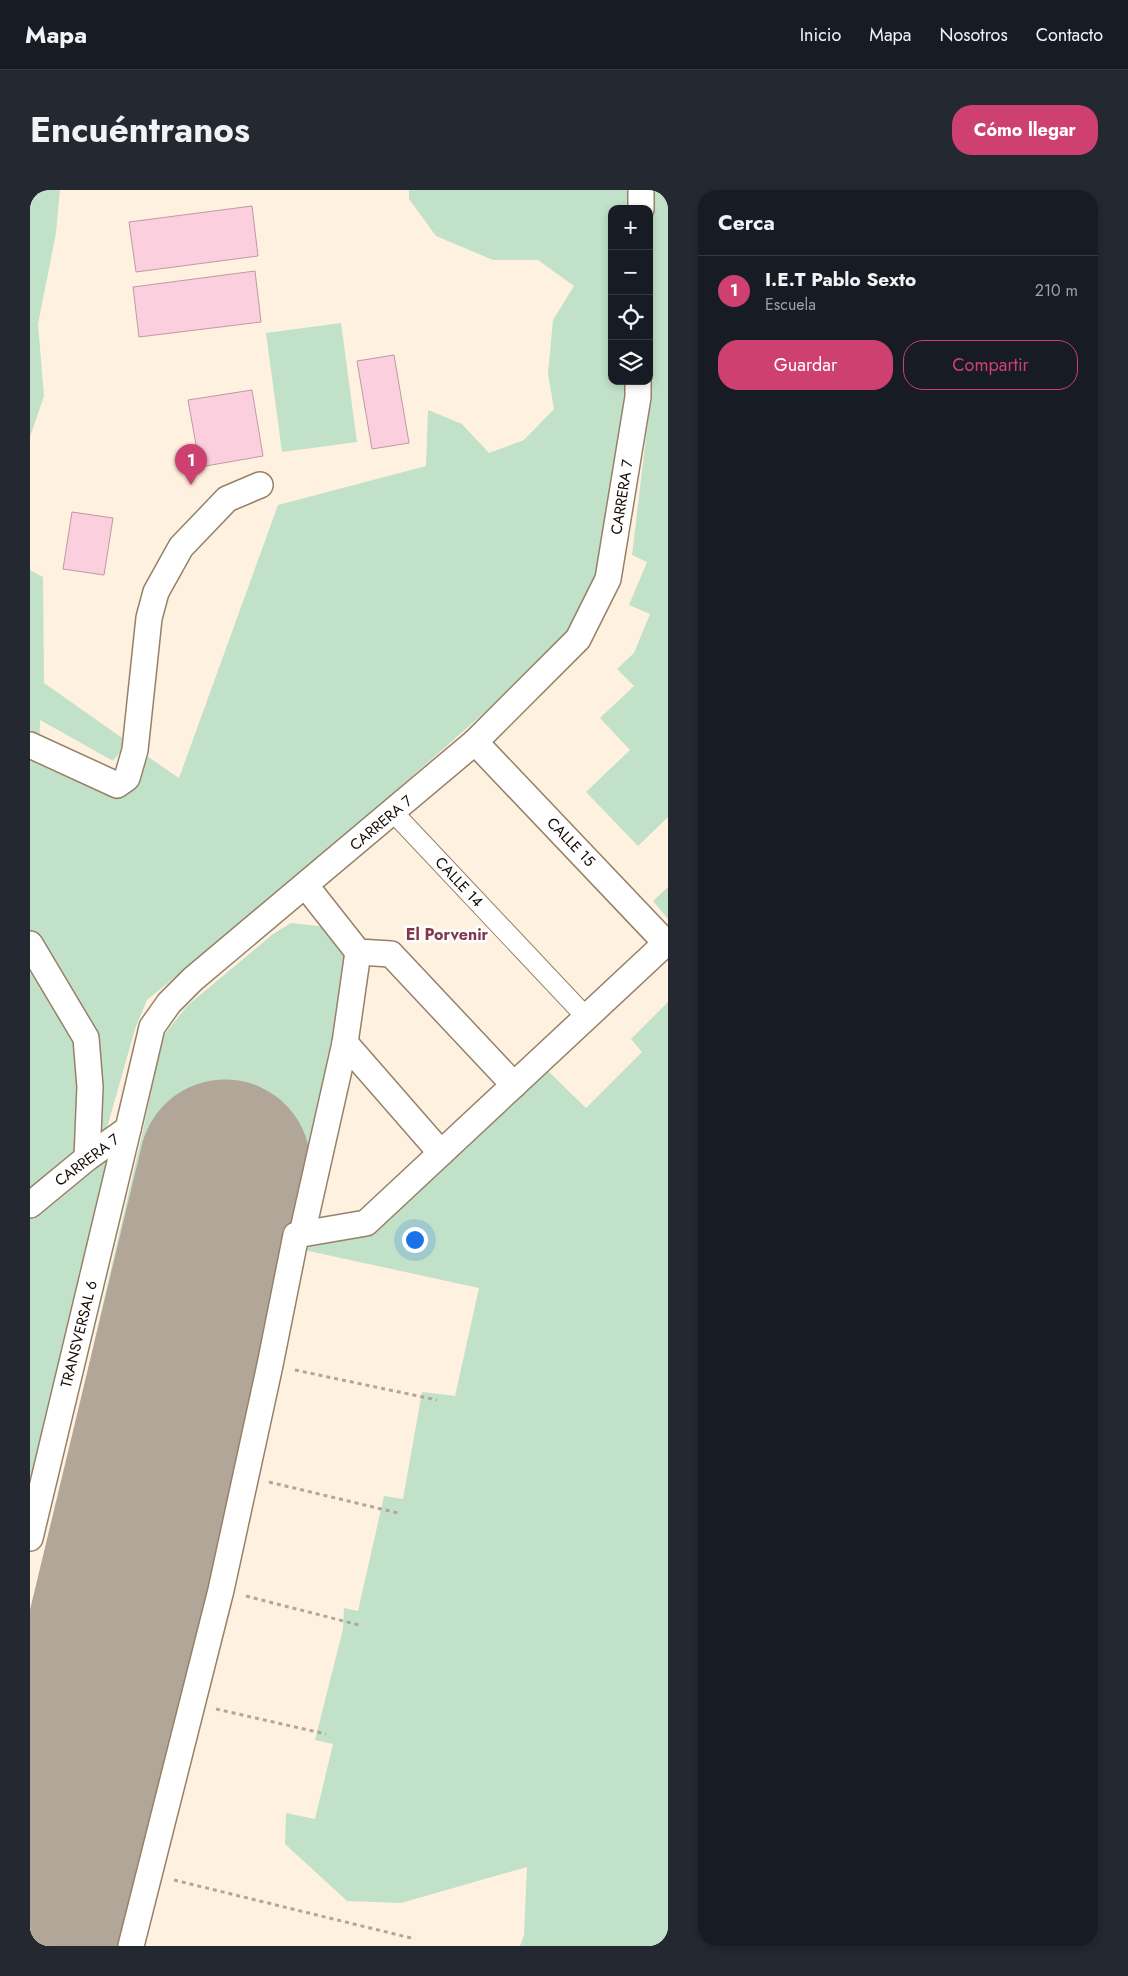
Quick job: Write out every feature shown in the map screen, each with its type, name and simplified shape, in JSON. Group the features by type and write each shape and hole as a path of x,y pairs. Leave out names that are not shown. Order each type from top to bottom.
{"street":[{"path":"641,190 641,205"},
{"name":"CARRERA 7","path":"30,1204 87,1158 128,1129 152,1027 169,1003 193,979 306,886 475,742 578,640 608,579 638,397 638,385"},
{"path":"30,745 117,785 127,778 135,750 149,618 156,592 181,547 227,499 260,485"},
{"name":"CALLE 15","path":"475,742 666,943 586,1017"},
{"name":"CALLE 14","path":"393,812 586,1017"},
{"path":"302,1234 345,1042 358,952 306,886"},
{"path":"30,944 86,1038 90,1087 87,1158"},
{"path":"358,952 391,954 514,1085"},
{"path":"131,1946 221,1590 296,1235 366,1222 586,1017"},
{"path":"345,1042 441,1153"},
{"name":"TRANSVERSAL 6","path":"30,1538 128,1129"}],"path":[{"path":"270,1365 437,1400"},
{"path":"246,1477 398,1514"},
{"path":"221,1590 359,1625"},
{"path":"192,1704 326,1734"},
{"path":"149,1874 415,1939"}],"green space":[{"path":"30,190 60,190 56,233 38,324 44,396 30,437"},
{"path":"409,190 668,190 668,817 638,846 586,792 630,750 600,718 634,686 617,669 634,653 650,614 629,605 647,562 632,555 653,385 653,205 608,205 608,385 627,385 602,570 570,637 297,878 147,1000 135,1029 107,1128 30,1190 30,570 43,577 44,683 128,742 113,761 40,720 39,756 119,792 144,754 179,778 278,505 426,466 428,410 462,424 489,453 524,440 554,409 548,374 553,320 574,286 538,260 493,260 436,236 409,199"},
{"path":"341,323 357,442 282,452 266,333"},
{"path":"668,887 668,919 653,901"},
{"path":"291,923 328,927 352,954 328,1075 289,1223 116,1946 30,1946 30,1620 142,1135 163,1036 187,1006 273,934"},
{"path":"668,1002 668,1946 520,1946 524,1935 527,1867 401,1903 347,1901 285,1844 286,1813 315,1819 333,1744 315,1740 343,1629 344,1608 358,1611 384,1496 403,1499 422,1392 455,1396 479,1288 304,1250 306,1240 371,1229 547,1070 586,1108 642,1052 631,1039"},
{"path":"119,1146 30,1493 30,1217"}],"building":[{"path":"252,206 258,256 136,272 129,222"},
{"path":"255,271 261,322 139,337 133,287"},
{"path":"394,355 409,443 372,449 357,361"},
{"path":"252,390 263,456 200,467 188,400"},
{"path":"72,512 113,518 104,575 63,569"}],"runway":[{"path":"37,1946 225,1165"}],"place":[{"name":"I.E.T Pablo Sexto","path":"191,485"}],"district":[{"name":"El Porvenir","path":"447,934"}]}
